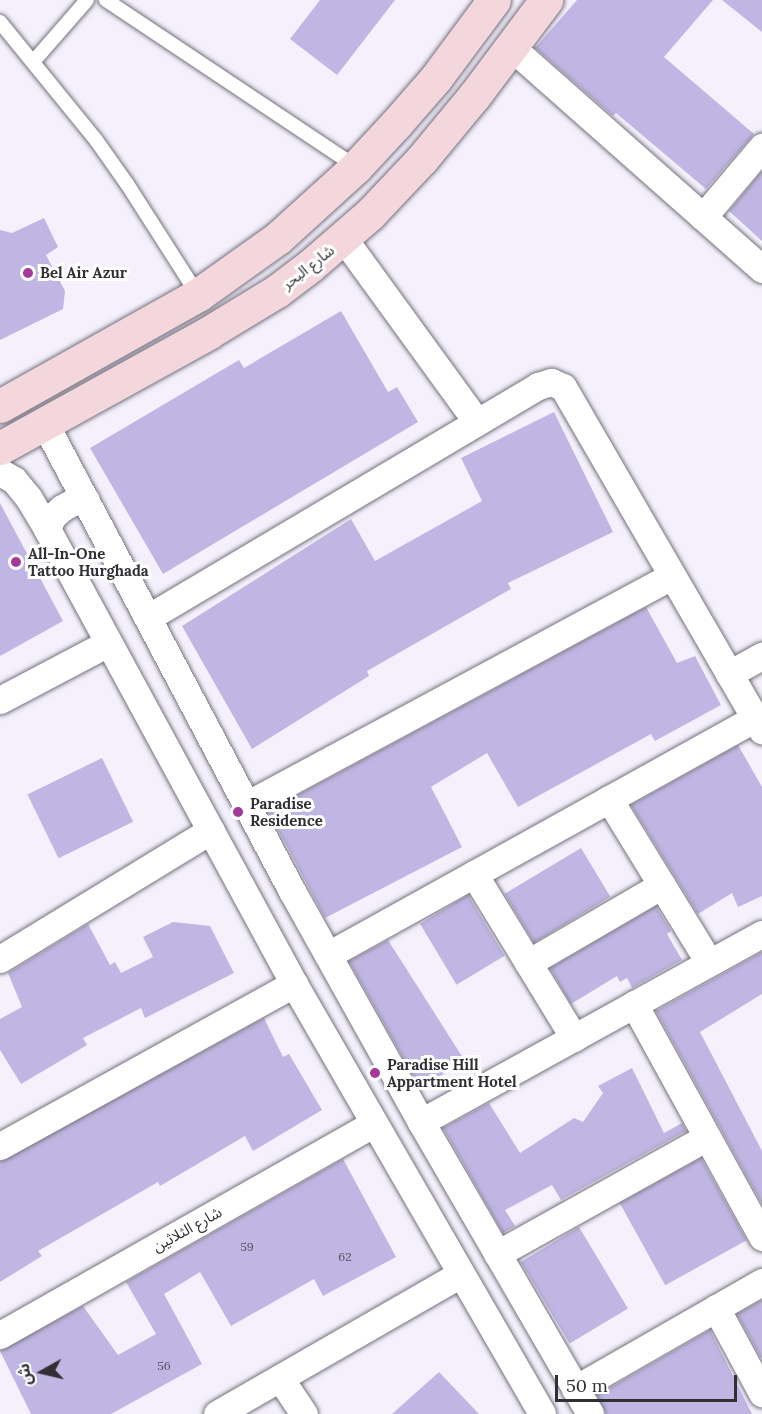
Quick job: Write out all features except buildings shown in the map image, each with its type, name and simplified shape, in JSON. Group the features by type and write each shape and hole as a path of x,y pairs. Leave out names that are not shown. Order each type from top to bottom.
{"main road":[{"path":"0,406 198,295 278,238 356,167 436,78 495,0"},
{"name":"شارع البحر","path":"0,448 243,312 277,291 344,238 422,159 546,0"}],"street":[{"path":"511,47 762,269"},
{"path":"702,218 762,147"},
{"path":"344,238 477,422"},
{"path":"149,617 477,422 544,383 551,382 563,387 758,724 609,799 328,955"},
{"path":"45,424 292,891 420,1122 590,1414"},
{"path":"0,472 14,480 28,497 47,529 294,984 542,1414"},
{"path":"47,529 52,517 62,508 73,502 86,500"},
{"path":"248,804 671,576"},
{"path":"0,700 108,643"},
{"path":"729,674 762,656"},
{"path":"609,799 709,962"},
{"path":"0,959 211,830"},
{"path":"474,874 573,1038"},
{"path":"528,963 662,885"},
{"path":"254,910 292,891"},
{"path":"420,1122 762,934"},
{"path":"0,1146 294,984"},
{"path":"634,1004 762,1237"},
{"name":"شارع الثلاثين","path":"0,1335 374,1123"},
{"path":"497,1254 707,1137"},
{"path":"217,1414 460,1274"},
{"path":"575,1389 762,1282"},
{"path":"716,1308 762,1393"},
{"path":"493,1332 531,1313"},
{"path":"280,1378 304,1414"}],"lane":[{"path":"33,62 87,0"},
{"path":"106,0 356,167"},
{"path":"0,22 128,184 198,295"}],"place":[{"name":"Bel Air Azur","path":"28,273"},
{"name":"All-In-One Tattoo Hurghada","path":"16,562"},
{"name":"Paradise Residence","path":"238,812"},
{"name":"Paradise Hill Appartment Hotel","path":"375,1073"}]}
